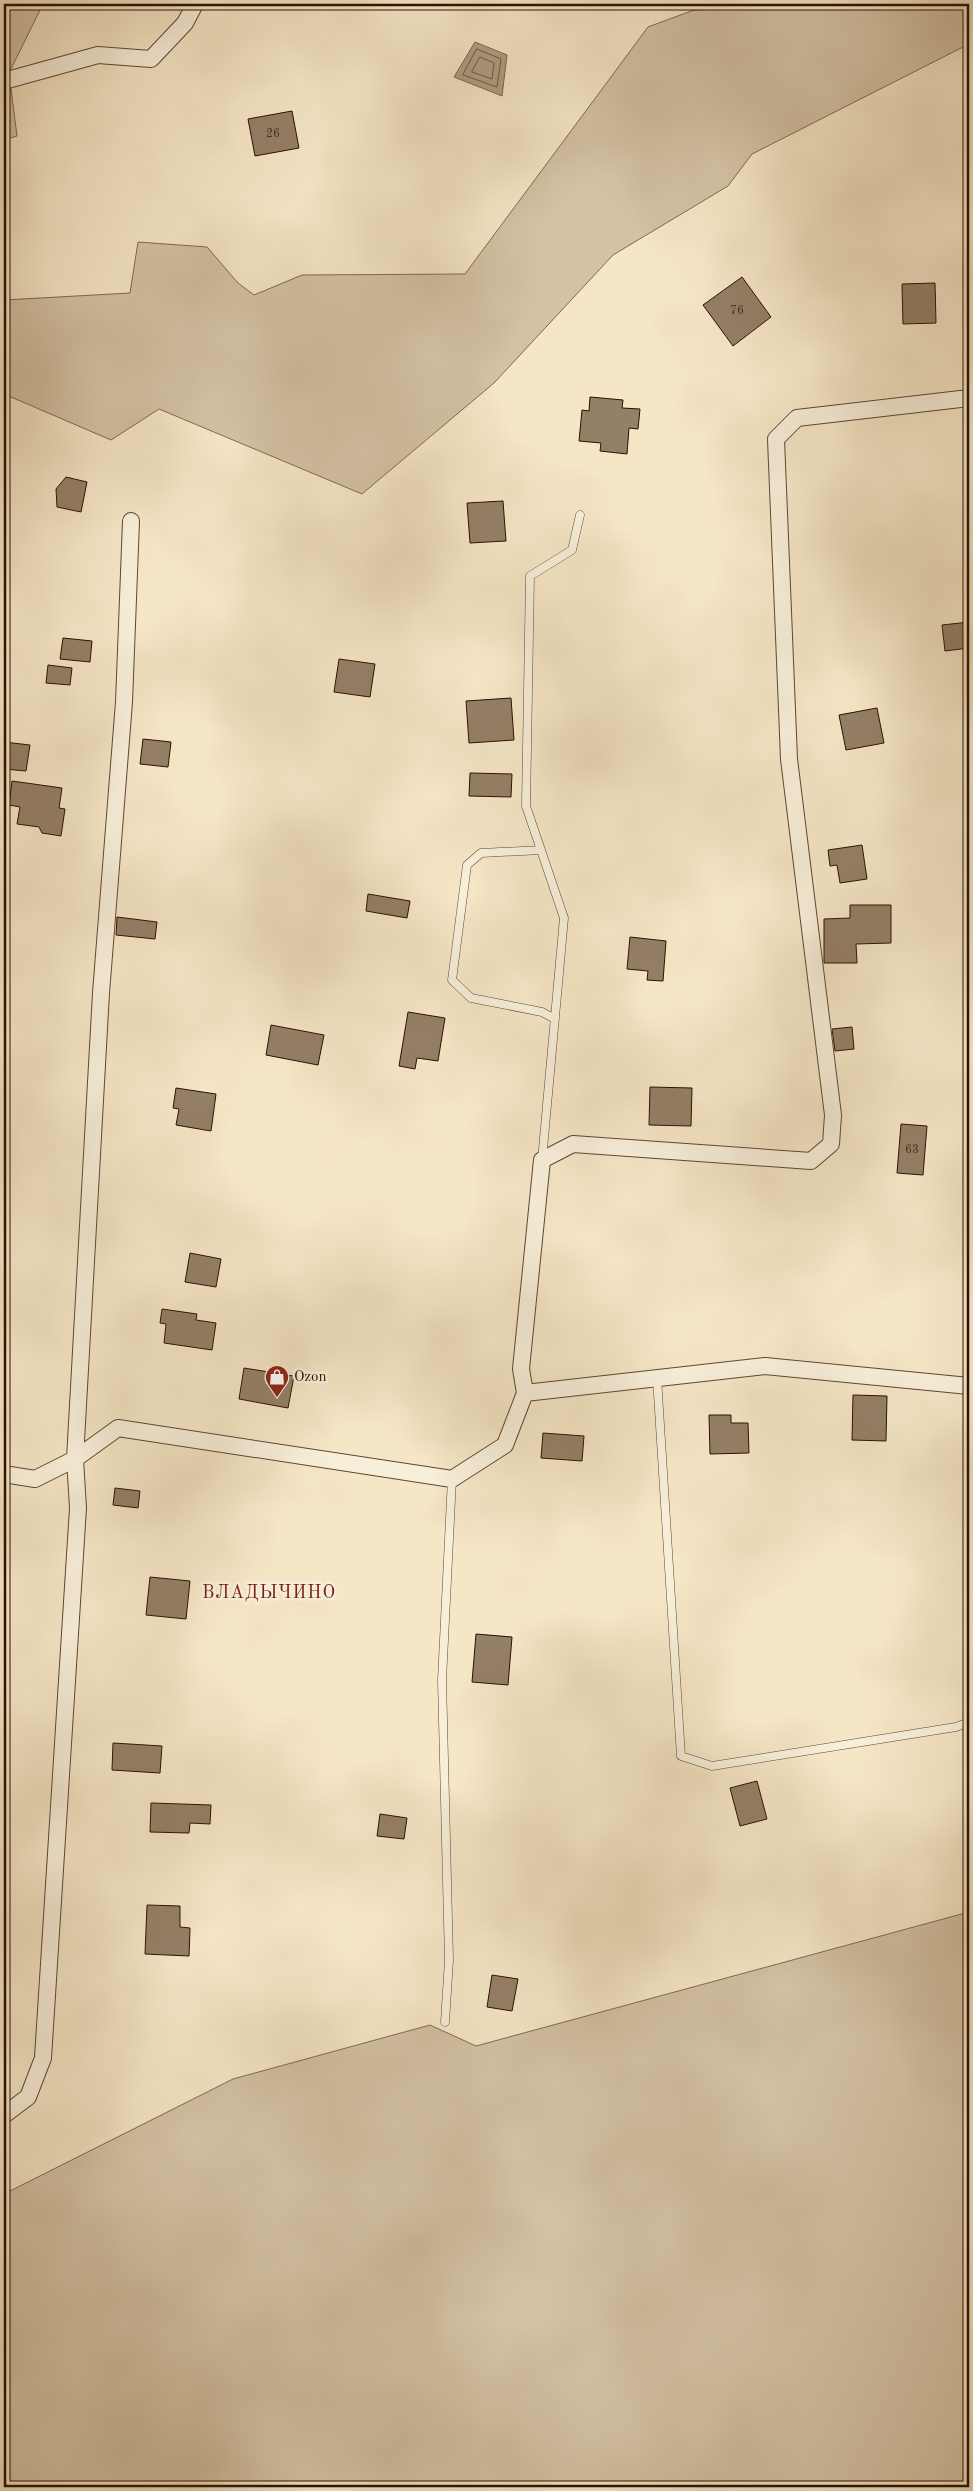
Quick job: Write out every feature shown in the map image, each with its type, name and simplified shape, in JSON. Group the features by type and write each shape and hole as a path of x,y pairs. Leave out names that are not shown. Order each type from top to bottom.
{"street":[{"path":"4,81 98,55 151,59 185,24 195,4"},
{"path":"4,1474 35,1478 75,1459 118,1428 452,1479 505,1445 525,1393 521,1369 542,1160 573,1144 811,1161 831,1144 834,1115 789,759 776,439 798,418 969,398"},
{"path":"4,2115 28,2097 43,2058 78,1508 75,1459 101,993 124,702 131,521"},
{"path":"525,1393 766,1366 969,1386"}],"lane":[{"path":"542,1160 564,918 526,806 530,576 572,550 580,515"},
{"path":"541,850 481,853 466,865 452,980 471,998 542,1012 555,1019"},
{"path":"657,1378 681,1756 712,1766 956,1727 969,1722"},
{"path":"446,2022 449,1960 442,1680 452,1479"}],"shaded area":[{"path":"4,4 43,4 9,73 17,136 4,140"},
{"path":"820,4 969,4 969,44 752,154 728,186 613,255 494,383 362,494 159,409 111,440 4,394 4,300 130,293 138,242 207,247 238,283 254,295 302,275 465,274 648,27 694,10 817,6"},
{"path":"969,1912 969,2487 4,2487 4,2194 233,2079 430,2025 476,2046"}],"water":[{"path":"475,42 507,55 502,96 454,77"}],"building":[{"path":"292,111 299,148 255,156 248,119"},
{"path":"742,277 771,317 733,346 703,305"},
{"path":"935,283 936,323 903,324 902,284"},
{"path":"590,397 623,400 622,408 640,409 638,429 629,428 627,454 600,451 601,443 579,441 582,410 589,411"},
{"path":"66,477 87,482 81,512 57,507 56,489"},
{"path":"503,501 506,541 470,543 467,503"},
{"path":"969,622 969,648 945,651 942,625"},
{"path":"63,638 92,641 90,662 60,659"},
{"path":"339,659 375,664 370,697 334,692"},
{"path":"48,665 72,668 70,685 46,683"},
{"path":"511,698 514,740 469,743 466,701"},
{"path":"877,708 884,743 846,750 839,715"},
{"path":"143,739 171,742 168,767 140,764"},
{"path":"4,742 30,745 26,771 4,769"},
{"path":"470,773 512,774 511,797 469,796"},
{"path":"12,781 62,788 59,808 65,809 61,836 42,833 39,827 17,824 20,807 9,805"},
{"path":"862,845 867,879 840,883 837,865 830,866 828,850"},
{"path":"368,894 410,901 407,918 366,911"},
{"path":"850,905 891,905 891,943 856,944 857,963 824,963 824,919 850,918"},
{"path":"117,917 157,922 155,939 116,935"},
{"path":"630,937 666,941 663,981 647,980 648,971 627,969"},
{"path":"408,1012 445,1018 438,1061 417,1058 415,1069 399,1066"},
{"path":"271,1025 324,1035 318,1065 266,1055"},
{"path":"852,1027 854,1049 835,1051 832,1029"},
{"path":"650,1087 692,1088 691,1126 649,1125"},
{"path":"176,1088 216,1094 211,1131 176,1125 179,1109 173,1108"},
{"path":"901,1124 927,1126 923,1175 897,1173"},
{"path":"190,1253 221,1259 216,1287 185,1282"},
{"path":"162,1309 197,1314 196,1320 216,1323 212,1350 164,1343 166,1324 160,1323"},
{"path":"244,1368 294,1376 288,1408 239,1399"},
{"path":"853,1395 887,1396 886,1441 852,1440"},
{"path":"709,1415 731,1415 731,1423 748,1423 749,1453 710,1454"},
{"path":"543,1433 584,1436 582,1461 541,1458"},
{"path":"115,1488 140,1491 138,1508 113,1505"},
{"path":"150,1577 190,1581 186,1619 146,1615"},
{"path":"476,1634 512,1637 508,1685 472,1682"},
{"path":"113,1743 162,1746 160,1773 112,1770"},
{"path":"757,1781 767,1819 740,1826 730,1788"},
{"path":"151,1803 211,1805 210,1824 190,1823 189,1833 150,1832"},
{"path":"380,1814 407,1818 404,1839 377,1836"},
{"path":"147,1905 180,1906 180,1927 190,1928 189,1956 145,1954"},
{"path":"492,1975 518,1979 512,2011 487,2007"}],"place":[{"name":"Ozon","path":"277,1398"}],"district":[{"name":"ВЛАДЫЧИНО","path":"269,1593"}]}
